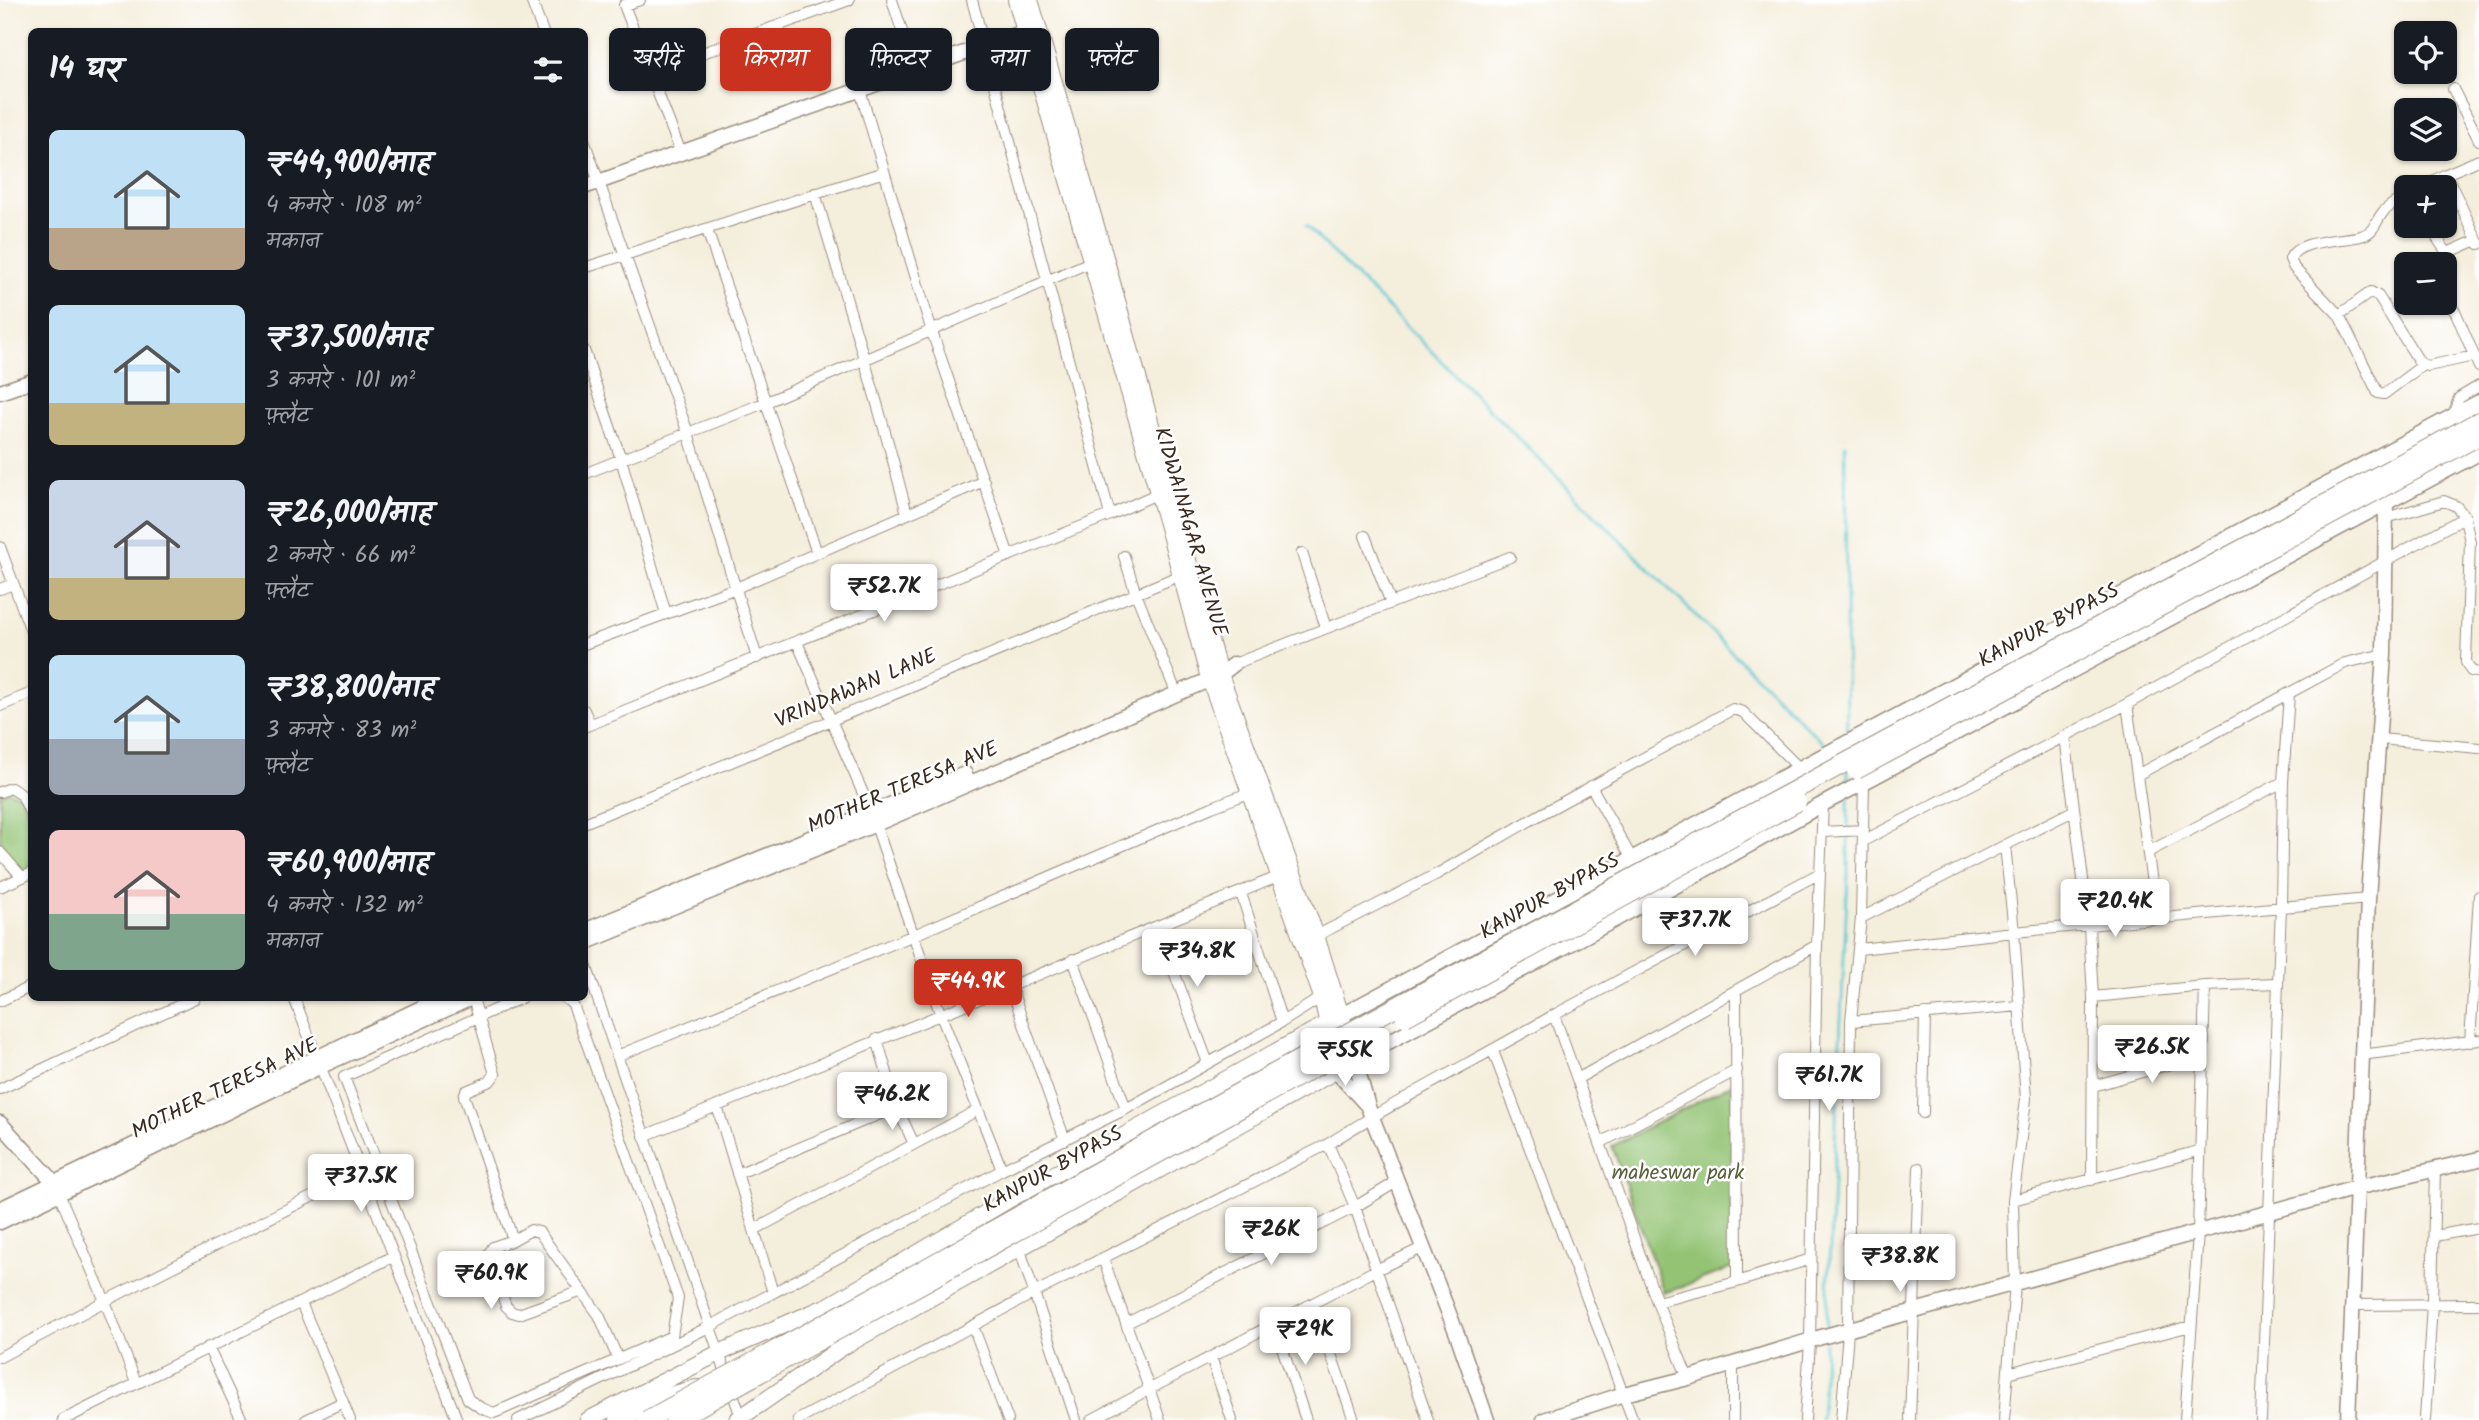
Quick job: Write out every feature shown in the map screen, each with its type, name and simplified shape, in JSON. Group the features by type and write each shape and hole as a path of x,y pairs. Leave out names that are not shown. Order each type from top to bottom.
{"highway":[{"name":"KANPUR BYPASS","path":"648,1420 1190,1119 2479,421"},
{"name":"KANPUR BYPASS","path":"675,1420 1793,804 2479,436"},
{"path":"619,1420 671,1396 716,1384"},
{"path":"690,1420 706,1404"}],"main road":[{"name":"KIDWAINAGAR AVENUE","path":"1016,0 1031,28"},
{"name":"KIDWAINAGAR AVENUE","path":"1030,0 1032,28"},
{"name":"KIDWAINAGAR AVENUE","path":"1050,91 1251,792 1316,936 1335,1019 1336,1070"},
{"name":"KIDWAINAGAR AVENUE","path":"1164,491 1181,575 1286,873 1322,997 1356,1060"},
{"path":"588,1420 719,1353 830,1305 1008,1200 1335,1019"},
{"path":"740,1419 841,1348 1356,1060"}],"street":[{"path":"531,0 542,28"},
{"path":"633,28 623,3 640,0"},
{"path":"706,52 849,0"},
{"path":"892,0 901,28"},
{"path":"972,0 981,28"},
{"path":"2453,89 2479,140"},
{"path":"657,91 681,153"},
{"path":"588,186 857,91"},
{"path":"860,91 932,332 1009,556"},
{"path":"998,91 1110,515"},
{"path":"588,150 688,433 757,658"},
{"path":"2437,238 2447,253 2478,242 2446,174 2479,160"},
{"path":"588,267 884,172"},
{"path":"815,193 875,392 908,514"},
{"path":"2394,203 2388,207 2374,229 2365,234 2304,245 2291,255 2294,268 2339,315 2378,393 2384,394 2423,365 2474,356"},
{"path":"707,230 817,553"},
{"path":"588,472 764,403 1098,259"},
{"path":"2339,315 2368,293 2375,293 2417,361 2423,365"},
{"path":"2457,315 2479,367"},
{"path":"588,361 621,459 666,614"},
{"path":"0,392 28,382"},
{"path":"2453,416 2459,398 2479,386"},
{"path":"1335,1019 2479,402"},
{"path":"1487,1420 1457,1334 1370,1112 1356,1060 1827,802 2386,511 2479,453"},
{"path":"588,643 736,588 984,481"},
{"path":"588,726 1164,491"},
{"path":"2386,511 2444,501 2456,506 2465,517 2470,542 2466,662 2471,671 2479,673"},
{"path":"2348,1420 2368,899 2384,654 2386,511"},
{"path":"1827,831 1851,831 1863,836 2127,704 2465,517"},
{"path":"1365,536 1391,603"},
{"path":"0,547 28,623"},
{"path":"1302,553 1326,628"},
{"path":"1124,556 1136,594 1175,689"},
{"path":"588,929 874,819 1217,671 1510,557"},
{"name":"VRINDAWAN LANE","path":"588,821 1181,575"},
{"path":"0,589 13,584"},
{"path":"2468,601 2479,595"},
{"path":"797,642 874,819 940,1013 1002,1170"},
{"path":"2137,775 2345,663 2384,654"},
{"path":"2261,1420 2281,906 2283,782 2289,694"},
{"path":"0,706 28,695"},
{"path":"2127,704 2157,919"},
{"path":"1316,936 1437,874 1733,709 1743,712 1799,768"},
{"path":"2065,736 2089,927 2093,997 2092,1180"},
{"path":"2380,739 2479,748"},
{"path":"2148,852 2283,782"},
{"path":"1591,786 1632,859"},
{"path":"1841,1420 1851,1021 1861,918 1863,836 1859,786"},
{"path":"0,792 11,788 22,795 28,808"},
{"path":"617,1056 914,935 1251,792"},
{"path":"1805,1420 1814,1340 1811,1259 1817,945 1827,802"},
{"path":"1861,918 2073,811"},
{"name":"MOTHER TERESA AVE","path":"588,941 874,819"},
{"path":"2004,1420 2015,1284 2013,1200 2026,1099 2005,845"},
{"path":"0,852 27,875 0,887"},
{"path":"645,1136 1286,873"},
{"path":"798,1420 1034,1293 1328,1144 1370,1112 1493,1051 1554,1015 1820,873"},
{"path":"1241,893 1282,1022"},
{"path":"2361,1055 2474,1041 2479,896"},
{"path":"1859,949 2368,899"},
{"path":"1157,926 1208,1063"},
{"path":"1577,1079 1817,945"},
{"path":"1073,959 1126,1109"},
{"path":"588,971 740,1419"},
{"path":"2093,997 2205,986 2277,983"},
{"path":"1010,985 1065,1140"},
{"path":"2185,1420 2197,1233 2205,986"},
{"path":"0,1001 28,988"},
{"path":"1736,990 1737,1282"},
{"path":"518,1420 709,1327 1002,1170 1126,1109 1322,997"},
{"path":"0,1089 189,1001"},
{"path":"295,1001 457,1420"},
{"path":"0,1209 57,1187 437,1001"},
{"name":"MOTHER TERESA AVE","path":"319,1061 465,1001"},
{"path":"473,1001 495,1074 490,1082 468,1089 464,1096 513,1240"},
{"path":"513,1001 344,1077 468,1399 494,1413 672,1336 678,1298 573,1005 568,1001"},
{"path":"1851,1021 2019,1006"},
{"path":"1923,1113 1925,1014"},
{"path":"1554,1015 1657,1302 1688,1378"},
{"path":"877,1039 897,1107 914,1144"},
{"path":"1493,1051 1633,1420"},
{"path":"2093,1086 2202,1055"},
{"path":"1336,1070 1370,1112"},
{"path":"1600,1143 1737,1070"},
{"path":"717,1106 773,1293"},
{"path":"737,1174 897,1107"},
{"path":"754,1230 978,1110"},
{"path":"0,1123 57,1187 136,1382"},
{"path":"1328,1144 1355,1207 1428,1420"},
{"path":"2013,1200 2198,1151"},
{"path":"1544,1420 1623,1394 1688,1378 2356,1188 2479,1159"},
{"path":"1910,1420 1919,1168"},
{"path":"2425,1420 2432,1303 2435,1169"},
{"path":"0,1357 104,1301 361,1172"},
{"path":"1127,1323 1355,1207 1398,1181"},
{"path":"0,1222 57,1187"},
{"path":"2434,1236 2479,1228"},
{"path":"582,1290 519,1314 512,1312 506,1306 488,1255 493,1247 531,1230 539,1232 582,1290 607,1331 618,1359"},
{"path":"1019,1247 1076,1420"},
{"path":"1091,1420 1376,1269 1422,1248"},
{"path":"63,1420 394,1256"},
{"path":"1103,1258 1151,1388 1160,1420"},
{"path":"1657,1302 1737,1282 1811,1259"},
{"path":"301,1303 350,1420"},
{"path":"1313,1303 1354,1420"},
{"path":"2352,1305 2479,1304"},
{"path":"1274,1323 1306,1420"},
{"path":"973,1326 1008,1420"},
{"path":"2008,1373 2191,1326"},
{"path":"208,1347 242,1420"},
{"path":"1211,1357 1232,1420"},
{"path":"1733,1420 1734,1364"},
{"path":"306,1420 343,1402"}],"green space":[{"path":"9,791 21,796 28,814 28,873 22,876 0,850 0,794"},
{"name":"maheswar park","path":"1732,1084 1732,1268 1664,1293 1612,1146"}],"waterway":[{"path":"1306,226 1828,748"},
{"path":"1845,444 1847,735"},
{"path":"1848,770 1848,784"},
{"path":"1826,1329 1848,875 1848,798"},
{"path":"1821,1420 1825,1343"}]}
